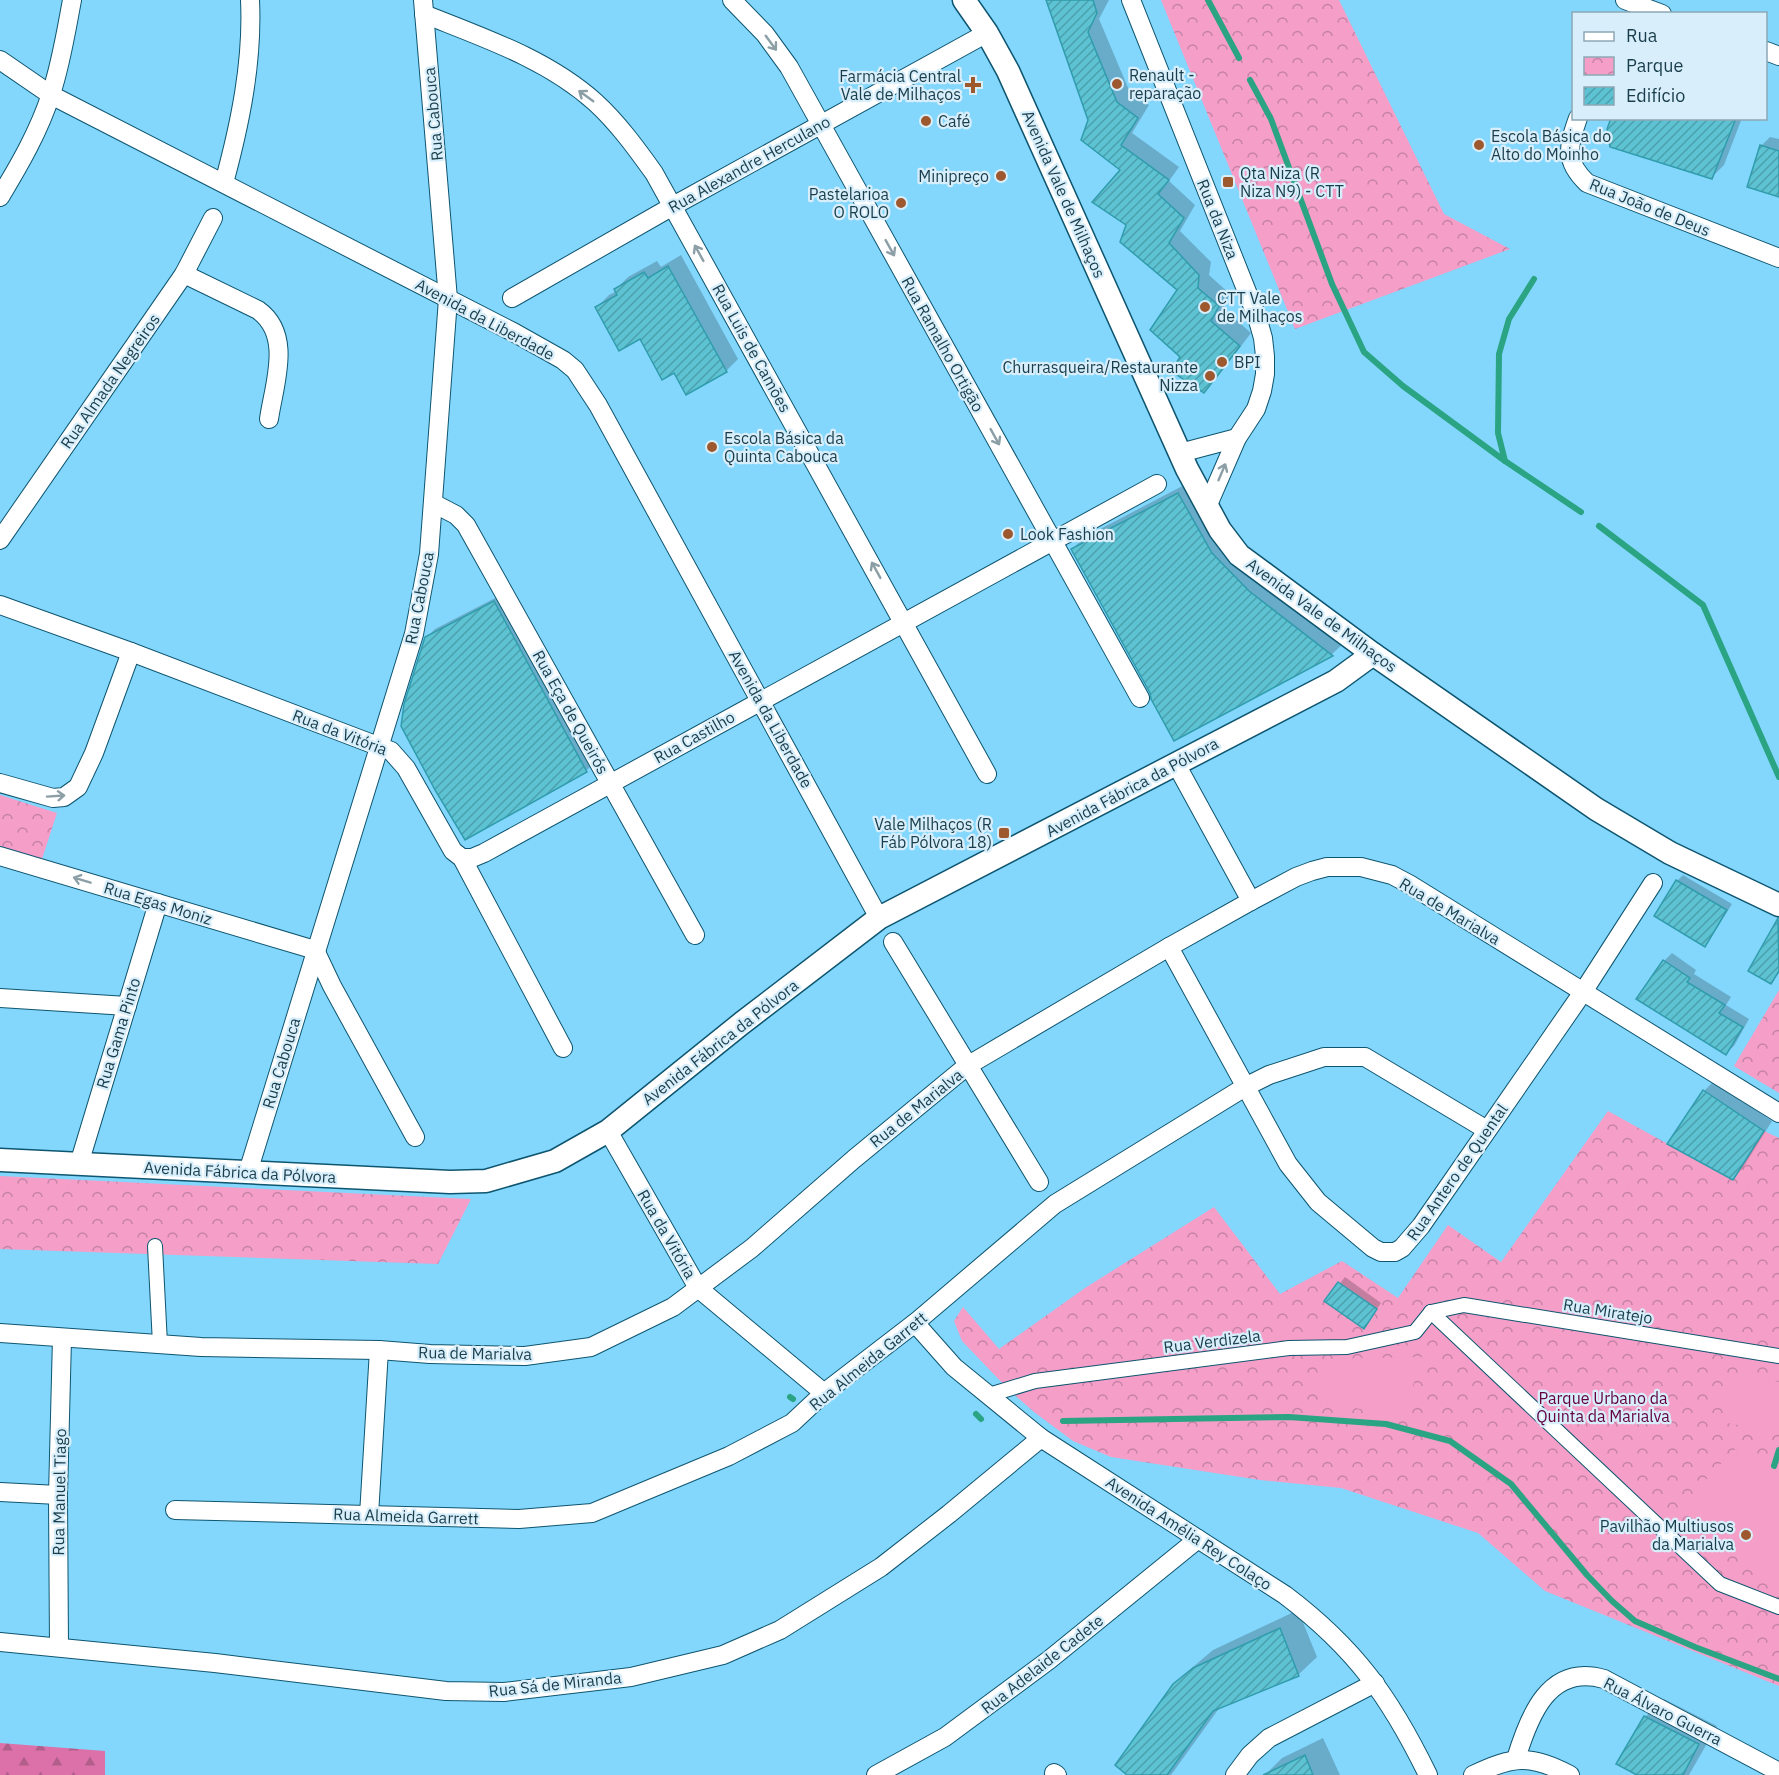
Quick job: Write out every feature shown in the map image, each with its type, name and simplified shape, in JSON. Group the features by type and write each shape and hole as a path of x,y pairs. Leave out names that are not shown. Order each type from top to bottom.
{"street":[{"path":"0,197 36,131 51,95 72,0"},
{"path":"224,183 239,126 250,53 250,0"},
{"name":"Rua Ramalho Ortigão","path":"732,0 765,34 789,67 1140,698"},
{"name":"Avenida Vale de Milhaços","path":"964,0 987,33 1008,71 1180,453 1220,530 1239,555 1373,654 1596,809 1670,853 1779,905"},
{"name":"Rua da Niza","path":"1131,0 1257,317 1263,338 1265,374 1262,391 1256,409 1237,438 1208,507"},
{"path":"1624,0 1657,12"},
{"name":"Rua Luis de Camões","path":"424,7 514,50 560,76 595,102 627,135 673,206 987,774"},
{"name":"Rua Cabouca","path":"248,1172 416,625 429,554 448,299 424,7"},
{"name":"Rua Alexandre Herculano","path":"512,298 673,206 987,33"},
{"name":"Avenida da Liberdade","path":"0,60 51,95 551,352 575,370 598,405 879,918"},
{"name":"Rua João de Deus","path":"1577,120 1571,139 1570,153 1572,164 1587,183 1779,258"},
{"name":"Rua Almada Negreiros","path":"0,540 184,274 213,218"},
{"path":"184,274 258,310 267,316 273,326 279,352 269,419"},
{"path":"1180,453 1237,438"},
{"name":"Rua Castilho","path":"462,858 472,858 484,853 1157,483"},
{"name":"Rua Eça de Queirós","path":"433,503 456,515 466,525 695,935"},
{"name":"Rua da Vitória","path":"0,605 391,751 399,758 453,850 462,858 563,1048"},
{"path":"0,783 53,798 64,797 78,787 94,753 131,652"},
{"name":"Avenida Fábrica da Pólvora","path":"0,1160 450,1182 486,1181 555,1161 608,1131 742,1023 879,918 1336,681 1373,654"},
{"path":"1176,764 1251,901"},
{"name":"Rua Egas Moniz","path":"0,856 315,950"},
{"name":"Rua de Marialva","path":"0,1333 201,1347 378,1350 430,1354 525,1356 591,1347 673,1307 752,1248 854,1158 968,1066 1168,947 1296,878 1327,867 1361,867 1376,870 1409,884 1779,1113"},
{"name":"Rua Antero de Quental","path":"1168,947 1288,1164 1302,1184 1318,1202 1373,1248 1381,1252 1395,1252 1410,1242 1583,992 1653,883"},
{"name":"Rua Gama Pinto","path":"79,1164 158,903"},
{"path":"893,942 1039,1182"},
{"path":"315,950 332,986 415,1137"},
{"path":"0,998 127,1006"},
{"name":"Rua Almeida Garrett","path":"175,1510 519,1519 592,1513 729,1456 792,1423 824,1393 915,1323 1055,1204 1245,1087 1269,1075 1324,1057 1365,1057 1487,1130"},
{"name":"Rua da Vitória","path":"608,1131 698,1288 824,1393"},
{"path":"155,1246 160,1344"},
{"name":"Rua Miratejo","path":"1431,1312 1464,1305 1779,1356"},
{"path":"1431,1312 1720,1584 1779,1607"},
{"name":"Rua Verdizela","path":"988,1395 1035,1381 1289,1348 1347,1347 1416,1332 1431,1312"},
{"name":"Avenida Amélia Rey Colaço","path":"915,1323 954,1366 1041,1438 1285,1595 1315,1618 1356,1658 1376,1683 1409,1735 1428,1775"},
{"name":"Rua Manuel Tiago","path":"59,1647 58,1495 62,1338"},
{"path":"369,1515 378,1350"},
{"name":"Rua Sá de Miranda","path":"0,1642 215,1663 446,1691 504,1692 584,1684 664,1670 723,1655 780,1630 881,1567 1041,1438"},
{"path":"0,1492 58,1495"},
{"name":"Rua Adelaide Cadete","path":"876,1775 945,1737 1049,1660 1198,1539"},
{"name":"Rua Álvaro Guerra","path":"1516,1759 1523,1734 1545,1694 1560,1681 1576,1676 1591,1675 1604,1679 1779,1772"},
{"path":"1235,1775 1250,1755 1269,1738 1376,1683"},
{"path":"1473,1775 1516,1759 1536,1760 1570,1775"}],"green space":[{"path":"1161,0 1339,0 1444,214 1510,249 1295,329"},
{"path":"0,795 57,813 42,859 0,846"},
{"path":"1779,990 1779,1093 1734,1066"},
{"name":"Parque Urbano da Quinta da Marialva","path":"1608,1111 1733,1180 1764,1131 1779,1138 1779,1686 1545,1591 1478,1533 1341,1488 1260,1480 1111,1457 1073,1441 1009,1390 962,1341 954,1321 963,1307 999,1349 1085,1288 1214,1207 1280,1294 1342,1261 1398,1298 1448,1225 1501,1262"},
{"path":"0,1176 471,1199 438,1264 0,1249"},
{"path":"1423,1357 1402,1417 1324,1402 1319,1359"},
{"path":"1731,1373 1779,1382 1779,1433 1722,1422"},
{"name":"Pavilhão Multiusos da Marialva","path":"1735,1449 1779,1485 1779,1583 1679,1508"},
{"path":"0,1743 105,1751 105,1775 0,1775"}],"building":[{"path":"1046,0 1093,0 1097,13 1088,32 1117,102 1138,118 1121,145 1169,180 1158,194 1184,218 1169,243 1199,275 1198,288 1219,306 1211,321 1240,346 1204,393 1171,371 1180,357 1150,330 1177,290 1120,242 1126,225 1092,202 1120,170 1081,140 1088,120"},
{"path":"1610,120 1735,120 1712,179 1610,147 1607,129"},
{"path":"1760,145 1779,151 1779,197 1747,187"},
{"path":"668,266 727,372 686,395 674,373 662,380 640,339 619,351 595,307 617,295 614,289 644,272 648,278"},
{"path":"1178,493 1212,553 1249,591 1333,656 1174,741 1071,549"},
{"path":"494,601 587,772 465,840 401,726 404,704 425,637"},
{"path":"1676,880 1727,910 1705,947 1654,916"},
{"path":"1778,918 1779,971 1771,984 1748,971"},
{"path":"1663,960 1690,978 1687,982 1725,1005 1719,1013 1743,1027 1726,1055 1636,999"},
{"path":"1703,1090 1764,1131 1733,1180 1667,1144"},
{"path":"1338,1282 1377,1309 1364,1329 1324,1301"},
{"path":"1280,1628 1299,1676 1213,1711 1167,1775 1127,1775 1115,1765 1173,1684 1193,1668"},
{"path":"1644,1716 1699,1744 1683,1775 1637,1775 1616,1764"},
{"path":"1305,1755 1313,1775 1263,1775"}],"waterway":[{"path":"1208,0 1239,58"},
{"path":"1250,80 1271,119 1332,284 1364,352 1403,386 1505,461 1581,512"},
{"path":"1505,461 1498,433 1499,354 1509,319 1534,279"},
{"path":"1599,526 1703,605 1779,777"},
{"path":"976,1414 981,1419"},
{"path":"1063,1421 1289,1417 1386,1424 1450,1441 1511,1484 1587,1575 1635,1621 1779,1679"},
{"path":"1774,1466 1779,1450"}],"place":[{"name":"Renault - reparação","path":"1117,84"},
{"name":"Farmácia Central Vale de Milhaços","path":"973,85"},
{"name":"Café","path":"926,121"},
{"name":"Escola Básica do Alto do Moinho","path":"1479,145"},
{"name":"Minipreço","path":"1001,176"},
{"name":"Qta Niza (R Niza N9) - CTT","path":"1228,182"},
{"name":"Pastelarioa O ROLO","path":"901,203"},
{"name":"CTT Vale de Milhaços","path":"1205,307"},
{"name":"BPI","path":"1222,362"},
{"name":"Churrasqueira/Restaurante Nizza","path":"1210,376"},
{"name":"Escola Básica da Quinta Cabouca","path":"712,447"},
{"name":"Look Fashion","path":"1008,534"},
{"name":"Vale Milhaços (R Fáb Pólvora 18)","path":"1004,833"},
{"name":"Pavilhão Multiusos da Marialva","path":"1746,1535"}]}
